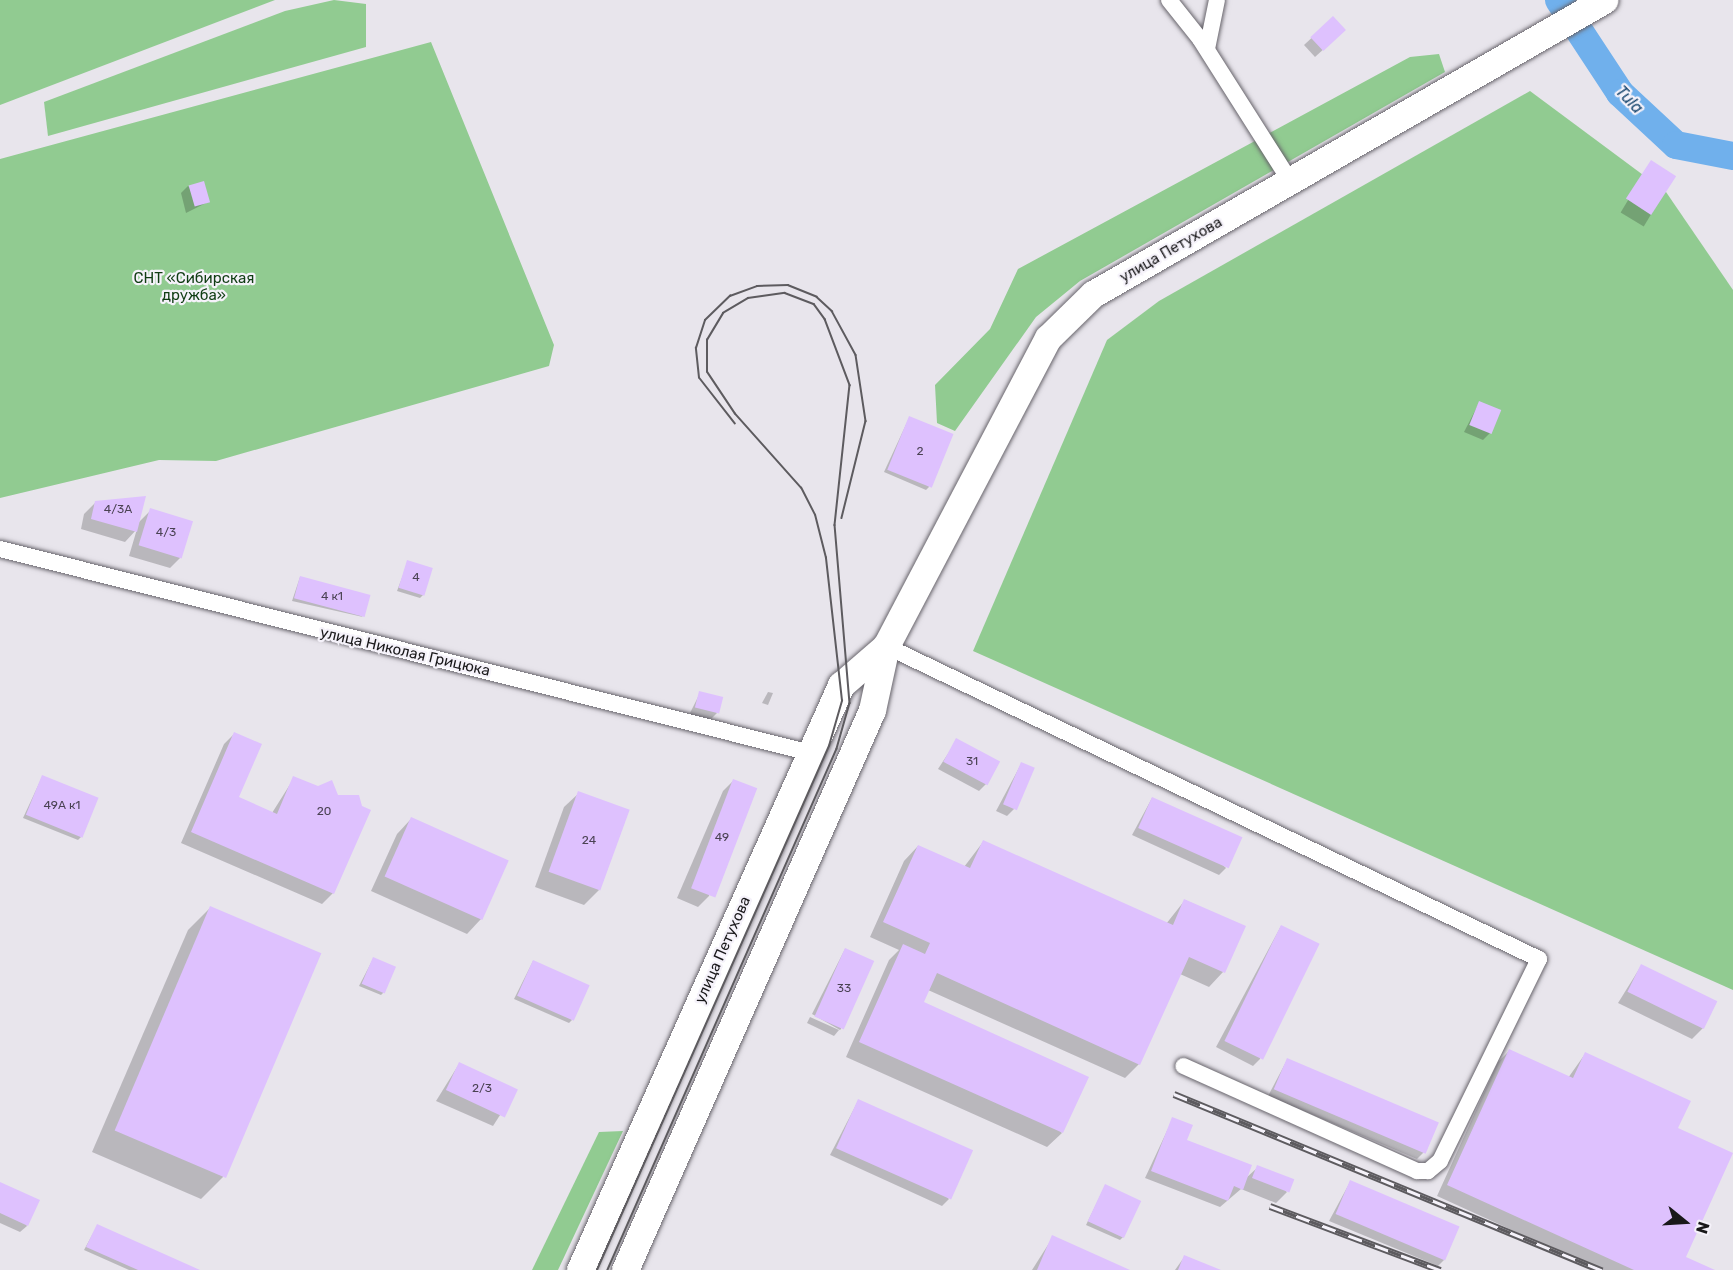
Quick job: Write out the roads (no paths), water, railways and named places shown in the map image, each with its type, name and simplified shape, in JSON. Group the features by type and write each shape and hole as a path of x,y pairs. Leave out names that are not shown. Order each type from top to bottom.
{"highway":[{"name":"улица Петухова","path":"625,1270 872,710 886,646 1048,338 1094,294 1604,0"},
{"name":"улица Петухова","path":"580,1270 841,685 886,646"}],"street":[{"path":"1169,0 1207,49 1290,181"},
{"path":"1207,49 1217,0"},
{"name":"улица Николая Грицюка","path":"0,549 811,753"},
{"path":"886,646 1539,959 1440,1161 1428,1171 1417,1171 1183,1066"}],"waterway":[{"name":"Tula","path":"1559,0 1620,93 1676,145 1733,156"}],"tram line":[{"path":"735,424 699,378 696,348 705,320 730,296 757,286 788,285 817,297 832,311 856,355 866,421 842,518"},
{"path":"597,1270 829,746 842,701 826,558 815,515 801,488 735,414 707,372 707,340 723,313 748,298 785,293 814,304 825,319 850,385 835,525 850,703 837,749 608,1270"}],"railway":[{"path":"1174,1094 1602,1270"},
{"path":"1270,1206 1440,1270"}],"park label":[{"name":"СНТ «Сибирская дружба»","path":"194,286"}]}
